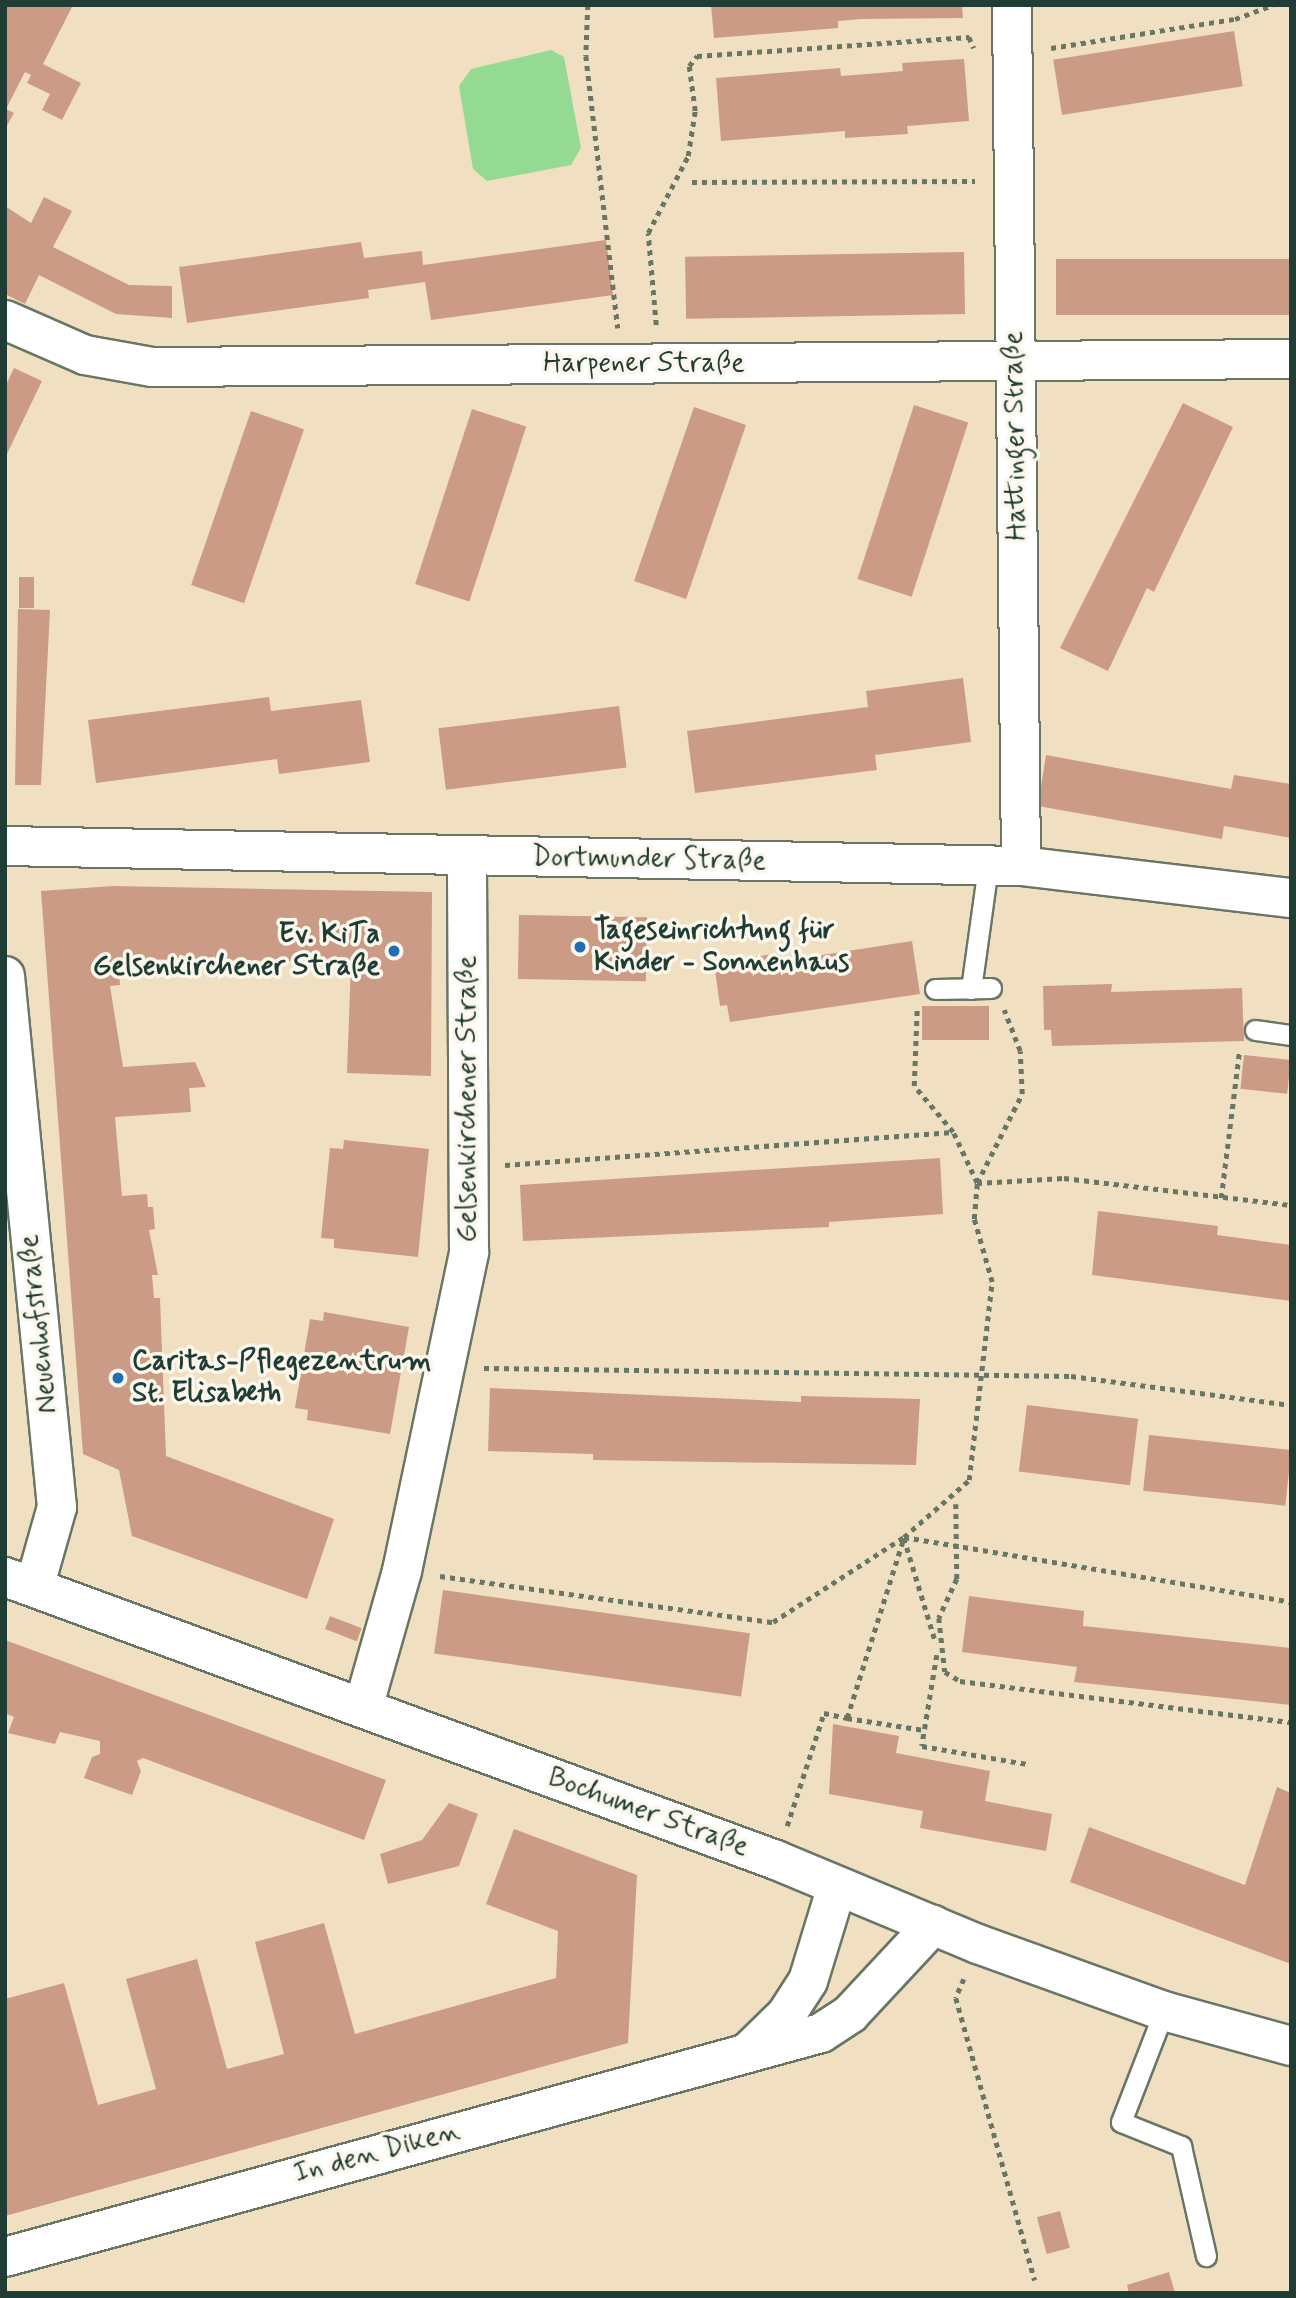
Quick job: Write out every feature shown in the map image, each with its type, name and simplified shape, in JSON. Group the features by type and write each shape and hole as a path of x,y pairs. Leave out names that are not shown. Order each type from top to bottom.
{"street":[{"name":"Hattinger Straße","path":"1004,866 1015,362 1012,5"},
{"name":"Harpener Straße","path":"5,320 85,355 152,367 1291,359"},
{"name":"Dortmunder Straße","path":"5,846 1004,866 1291,898"},
{"name":"Gelsenkirchener Straße","path":"363,1708 402,1571 448,1368 468,1252 473,1168 467,856"},
{"name":"Neuenhofstraße","path":"5,976 57,1507 20,1581"},
{"name":"Bochumer Straße","path":"20,1581 776,1860 978,1944 1164,2011 1291,2046"},
{"name":"In den Diken","path":"750,2050 786,2015 808,1981 837,1886"},
{"name":"In den Diken","path":"5,2256 750,2050 821,2033 850,2014 933,1925"}],"lane":[{"path":"971,989 1004,866"},
{"path":"935,989 991,988"},
{"path":"1255,1030 1291,1035"},
{"path":"1164,2011 1121,2122 1181,2146 1206,2256"}],"path":[{"path":"588,5 586,56 617,301 618,364"},
{"path":"662,364 648,233 688,156 695,111 689,66 697,56 969,37 969,48 1013,48 1236,19 1273,5"},
{"path":"692,182 1014,181"},
{"path":"402,1571 773,1622 904,1537 969,1480 992,1282 974,1219 977,1184 1022,1094 1015,1029 991,988"},
{"path":"935,989 912,1014 915,1086 953,1132 977,1184"},
{"path":"1221,1198 1239,1051 1255,1030"},
{"path":"473,1168 953,1132"},
{"path":"977,1184 1063,1178 1291,1205"},
{"path":"448,1368 983,1377 1071,1376 1291,1405"},
{"path":"956,1504 959,1546 957,1579 939,1618 938,1649 922,1746 1027,1764"},
{"path":"904,1537 1291,1602"},
{"path":"904,1537 945,1672 960,1681 1291,1722"},
{"path":"847,1718 904,1537"},
{"path":"776,1860 824,1713 924,1730"},
{"path":"978,1944 956,1998 1035,2280"}],"green space":[{"path":"551,50 564,57 581,148 571,165 487,181 473,169 459,86 471,69"}],"building":[{"path":"5,5 73,5 43,64 81,83 62,120 42,110 50,94 27,83 31,75 25,72 6,109 14,113 5,129"},
{"path":"711,5 962,5 963,18 861,19 838,21 838,28 714,38"},
{"path":"1234,31 1243,86 1062,115 1053,60"},
{"path":"964,59 969,121 907,126 908,134 845,138 845,131 721,141 716,78 840,68 841,76 903,71 902,63"},
{"path":"44,197 72,211 53,247 129,285 172,286 172,318 116,314 39,275 25,304 5,294 5,206 31,223"},
{"path":"606,240 613,295 431,320 425,282 368,290 369,298 187,323 179,267 361,242 364,258 422,251 423,265"},
{"path":"964,252 965,314 686,319 685,257"},
{"path":"1056,259 1291,259 1291,315 1056,315"},
{"path":"14,368 42,381 5,458 5,387"},
{"path":"1183,403 1233,427 1154,592 1147,588 1108,671 1060,648"},
{"path":"914,405 968,423 912,597 857,579"},
{"path":"694,407 746,425 686,599 634,581"},
{"path":"472,409 526,427 469,602 415,584"},
{"path":"251,411 304,429 244,603 191,585"},
{"path":"19,577 34,577 34,608 19,608"},
{"path":"18,609 50,610 41,785 15,785"},
{"path":"963,678 971,742 875,755 877,770 695,793 687,731 868,707 866,691"},
{"path":"269,697 271,711 361,700 370,762 279,774 277,759 96,783 88,720"},
{"path":"619,706 627,768 446,790 438,728"},
{"path":"1046,755 1231,789 1234,775 1291,784 1291,838 1224,826 1222,839 1038,806"},
{"path":"113,886 432,892 431,1076 347,1073 351,962 118,959 120,985 110,986 123,1067 195,1062 206,1087 189,1088 191,1112 115,1117 122,1196 147,1194 148,1207 153,1207 155,1229 149,1230 158,1275 152,1275 154,1298 160,1298 166,1456 334,1519 307,1599 132,1536 119,1470 83,1454 41,891"},
{"path":"519,915 647,917 646,981 518,979"},
{"path":"912,941 920,994 730,1022 727,1005 720,1006 714,963 781,953 783,961"},
{"path":"1112,984 1111,992 1242,988 1244,1041 1052,1046 1051,1030 1044,1030 1043,986"},
{"path":"922,1006 989,1006 989,1040 922,1040"},
{"path":"1244,1055 1291,1060 1287,1094 1240,1089"},
{"path":"344,1140 429,1149 418,1257 334,1248 334,1239 321,1238 330,1148 343,1149"},
{"path":"940,1158 943,1214 829,1222 829,1227 523,1241 520,1185"},
{"path":"1098,1211 1218,1226 1217,1235 1291,1245 1291,1301 1092,1275"},
{"path":"324,1312 409,1327 390,1434 307,1420 308,1410 295,1408 310,1319 323,1321"},
{"path":"490,1388 801,1402 801,1396 920,1399 916,1465 593,1460 593,1454 488,1451"},
{"path":"1027,1405 1138,1419 1130,1485 1019,1472"},
{"path":"1149,1435 1291,1450 1285,1506 1143,1491"},
{"path":"443,1590 750,1633 741,1697 434,1653"},
{"path":"969,1596 1084,1611 1083,1626 1291,1648 1291,1705 1074,1682 1077,1667 962,1652"},
{"path":"330,1616 362,1628 357,1641 325,1629"},
{"path":"5,1640 386,1780 364,1840 143,1758 137,1761 141,1771 132,1795 84,1778 92,1757 100,1754 100,1741 60,1732 55,1744 8,1733 14,1717 5,1713"},
{"path":"833,1724 899,1736 896,1753 990,1771 985,1801 1052,1814 1046,1851 920,1828 923,1811 829,1794"},
{"path":"1277,1787 1291,1793 1291,1964 1070,1882 1089,1827 1245,1885"},
{"path":"449,1803 478,1814 459,1866 388,1884 380,1854 422,1840"},
{"path":"514,1829 637,1875 628,2043 5,2216 5,1999 64,1983 98,2105 156,2089 126,1979 197,1959 227,2069 284,2054 255,1942 324,1923 355,2034 556,1978 558,1931 486,1904"},
{"path":"1060,2211 1070,2248 1047,2254 1037,2217"},
{"path":"1169,2272 1175,2293 1129,2293 1127,2285"}],"place":[{"name":"Tageseinrichtung für Kinder - Sonnenhaus","path":"580,947"},
{"name":"Ev. KiTa Gelsenkirchener Straße","path":"394,951"},
{"name":"Caritas-Pflegezentrum St. Elisabeth","path":"118,1378"}]}
